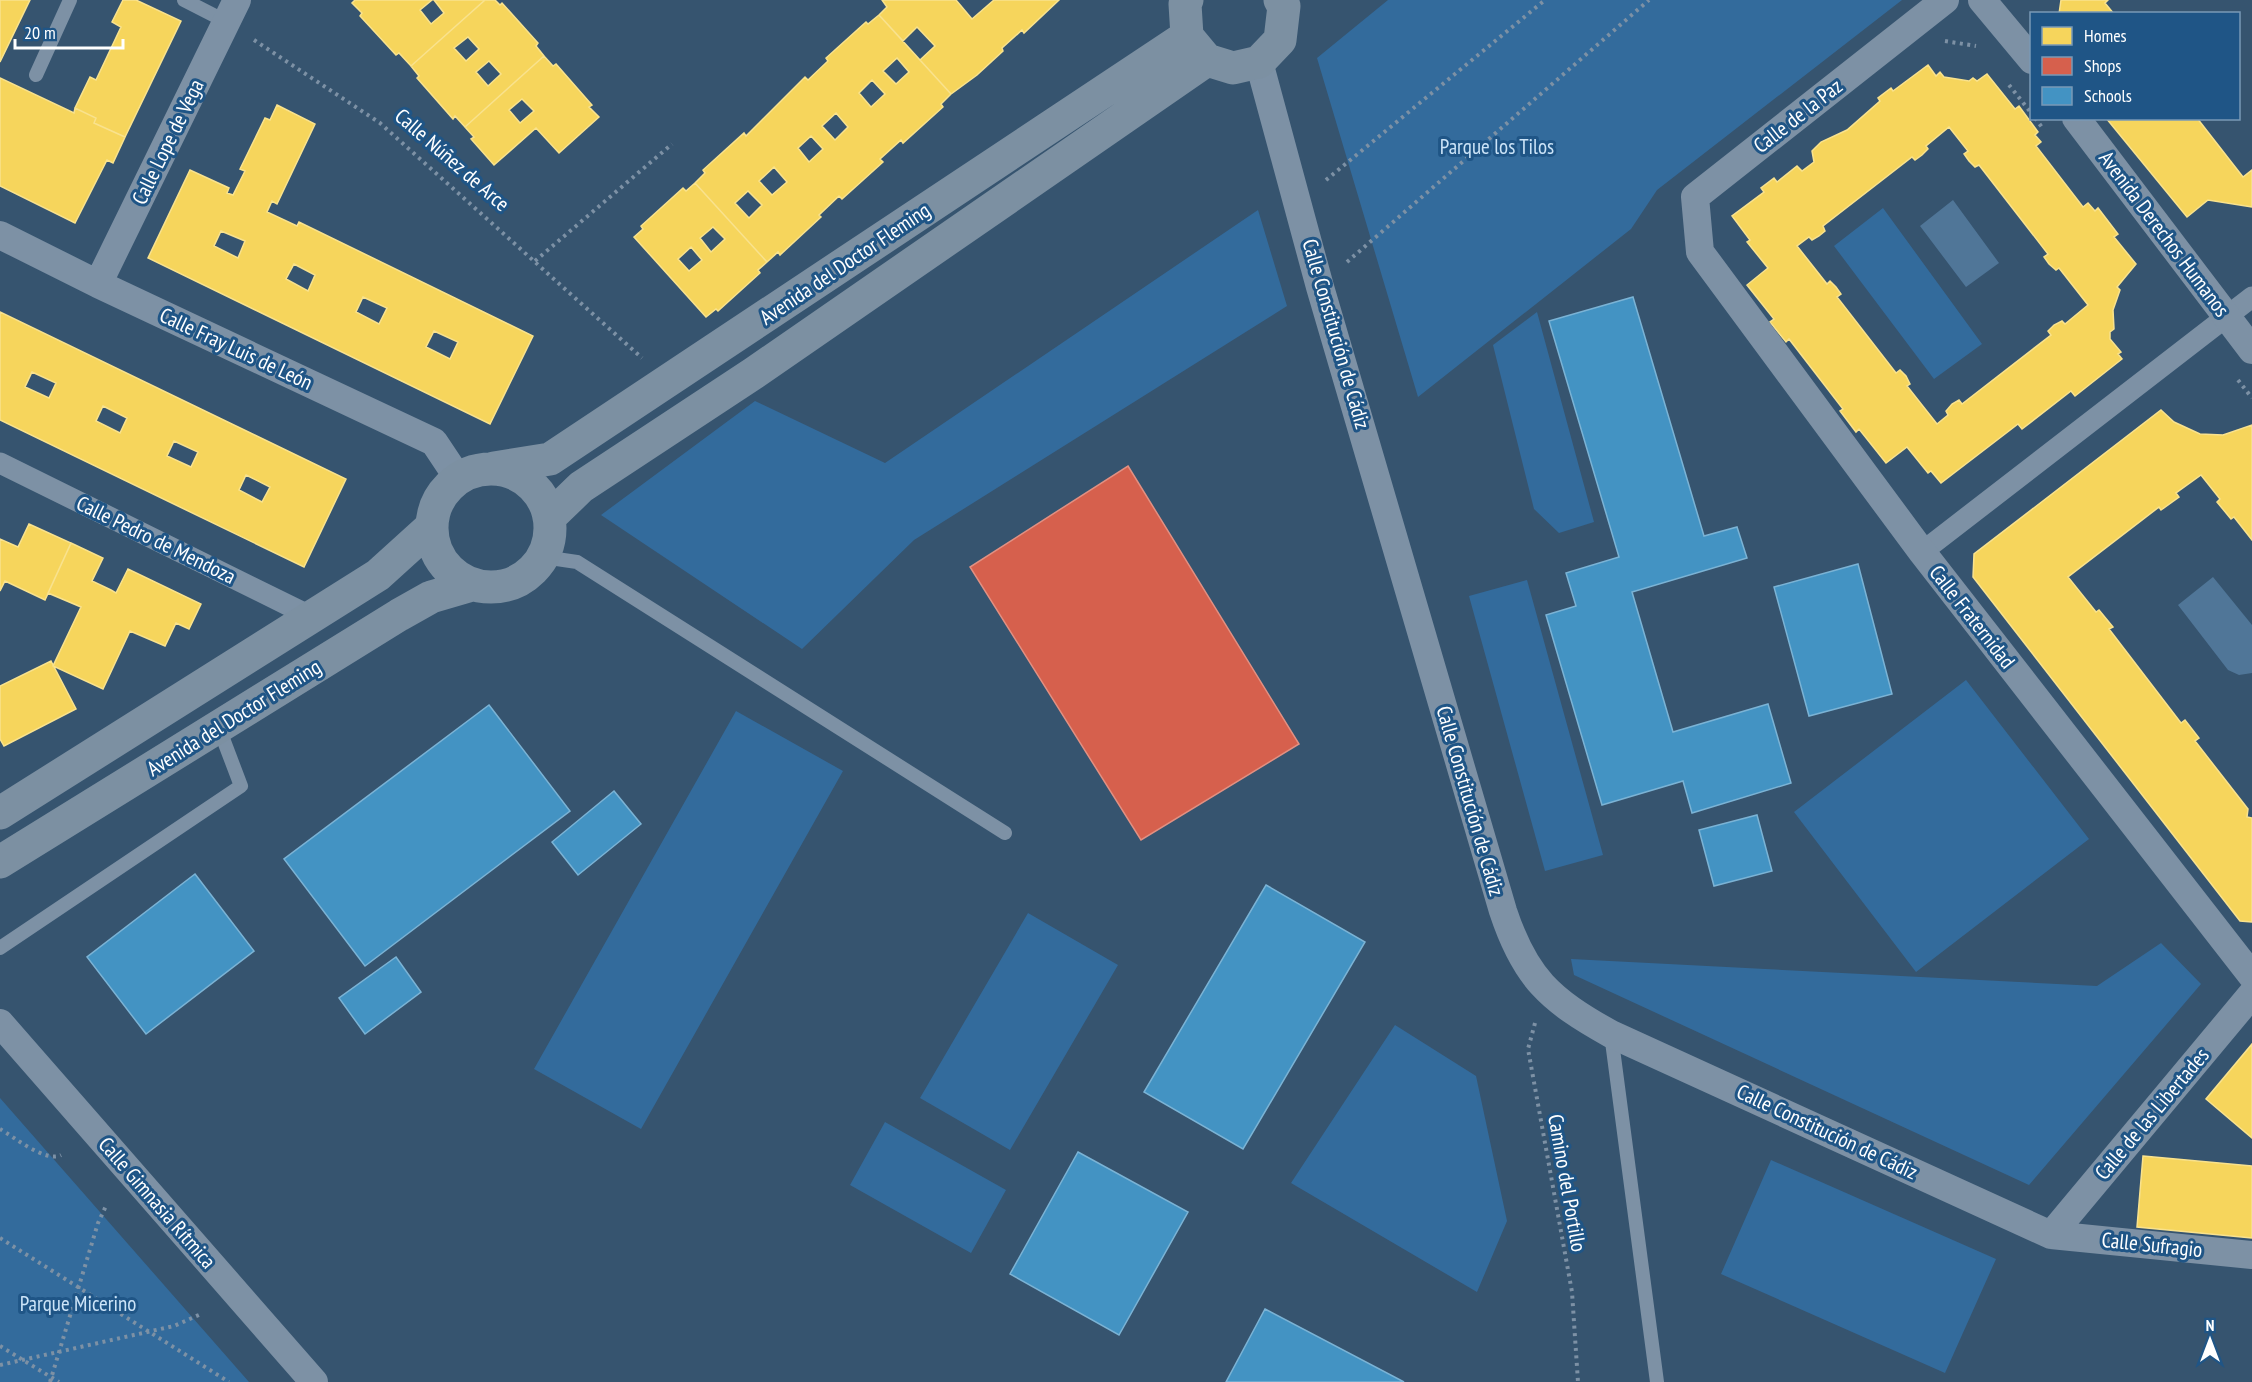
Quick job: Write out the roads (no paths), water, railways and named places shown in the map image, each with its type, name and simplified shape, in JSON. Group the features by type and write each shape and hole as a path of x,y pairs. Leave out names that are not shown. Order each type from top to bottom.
{"main road":[{"path":"1187,0 1185,4 1197,48 1233,68 1259,62 1280,40 1285,2"},
{"name":"Avenida del Doctor Fleming","path":"494,468 550,459 1197,48"},
{"name":"Avenida del Doctor Fleming","path":"550,517 581,488 754,373 1197,48"},
{"path":"494,468 513,472 530,483 543,498 550,517 550,537 543,557 530,573 513,584 493,588 472,585 455,576 442,563 433,545 431,527 434,508 443,491 458,478 475,471 494,468"},
{"name":"Avenida del Doctor Fleming","path":"0,813 378,575 431,527"},
{"name":"Avenida del Doctor Fleming","path":"0,862 430,597 472,585"}],"street":[{"name":"Calle de la Paz","path":"1700,252 1695,197 1945,0"},
{"path":"1982,0 2030,59"},
{"name":"Calle Lope de Vega","path":"98,284 232,11"},
{"name":"Calle Constitución de Cádiz","path":"1259,62 1279,142 1299,202 1320,286 1503,911 1512,939 1526,966 1546,992 1575,1014 1611,1034 2051,1235"},
{"name":"Avenida Derechos Humanos","path":"2078,120 2252,350"},
{"name":"Calle Fray Luis de León","path":"0,235 98,284 434,442 458,478"},
{"name":"Calle Fraternidad","path":"1700,252 1922,552 2252,976"},
{"path":"1922,552 2252,297"},
{"name":"Calle Pedro de Mendoza","path":"0,463 312,617"},
{"name":"Calle de las Libertades","path":"2051,1235 2252,993"},
{"name":"Calle Gimnasia Rítmica","path":"0,1023 314,1382"},
{"name":"Calle Sufragio","path":"2051,1235 2252,1255"}],"lane":[{"path":"36,75 70,0"},
{"path":"184,0 232,11"},
{"path":"543,557 577,562 1005,833"},
{"path":"0,948 241,786 219,728"},
{"path":"1611,1034 1657,1382"}],"park label":[{"name":"Parque los Tilos","path":"1497,147"},
{"name":"Parque Micerino","path":"78,1304"}]}
